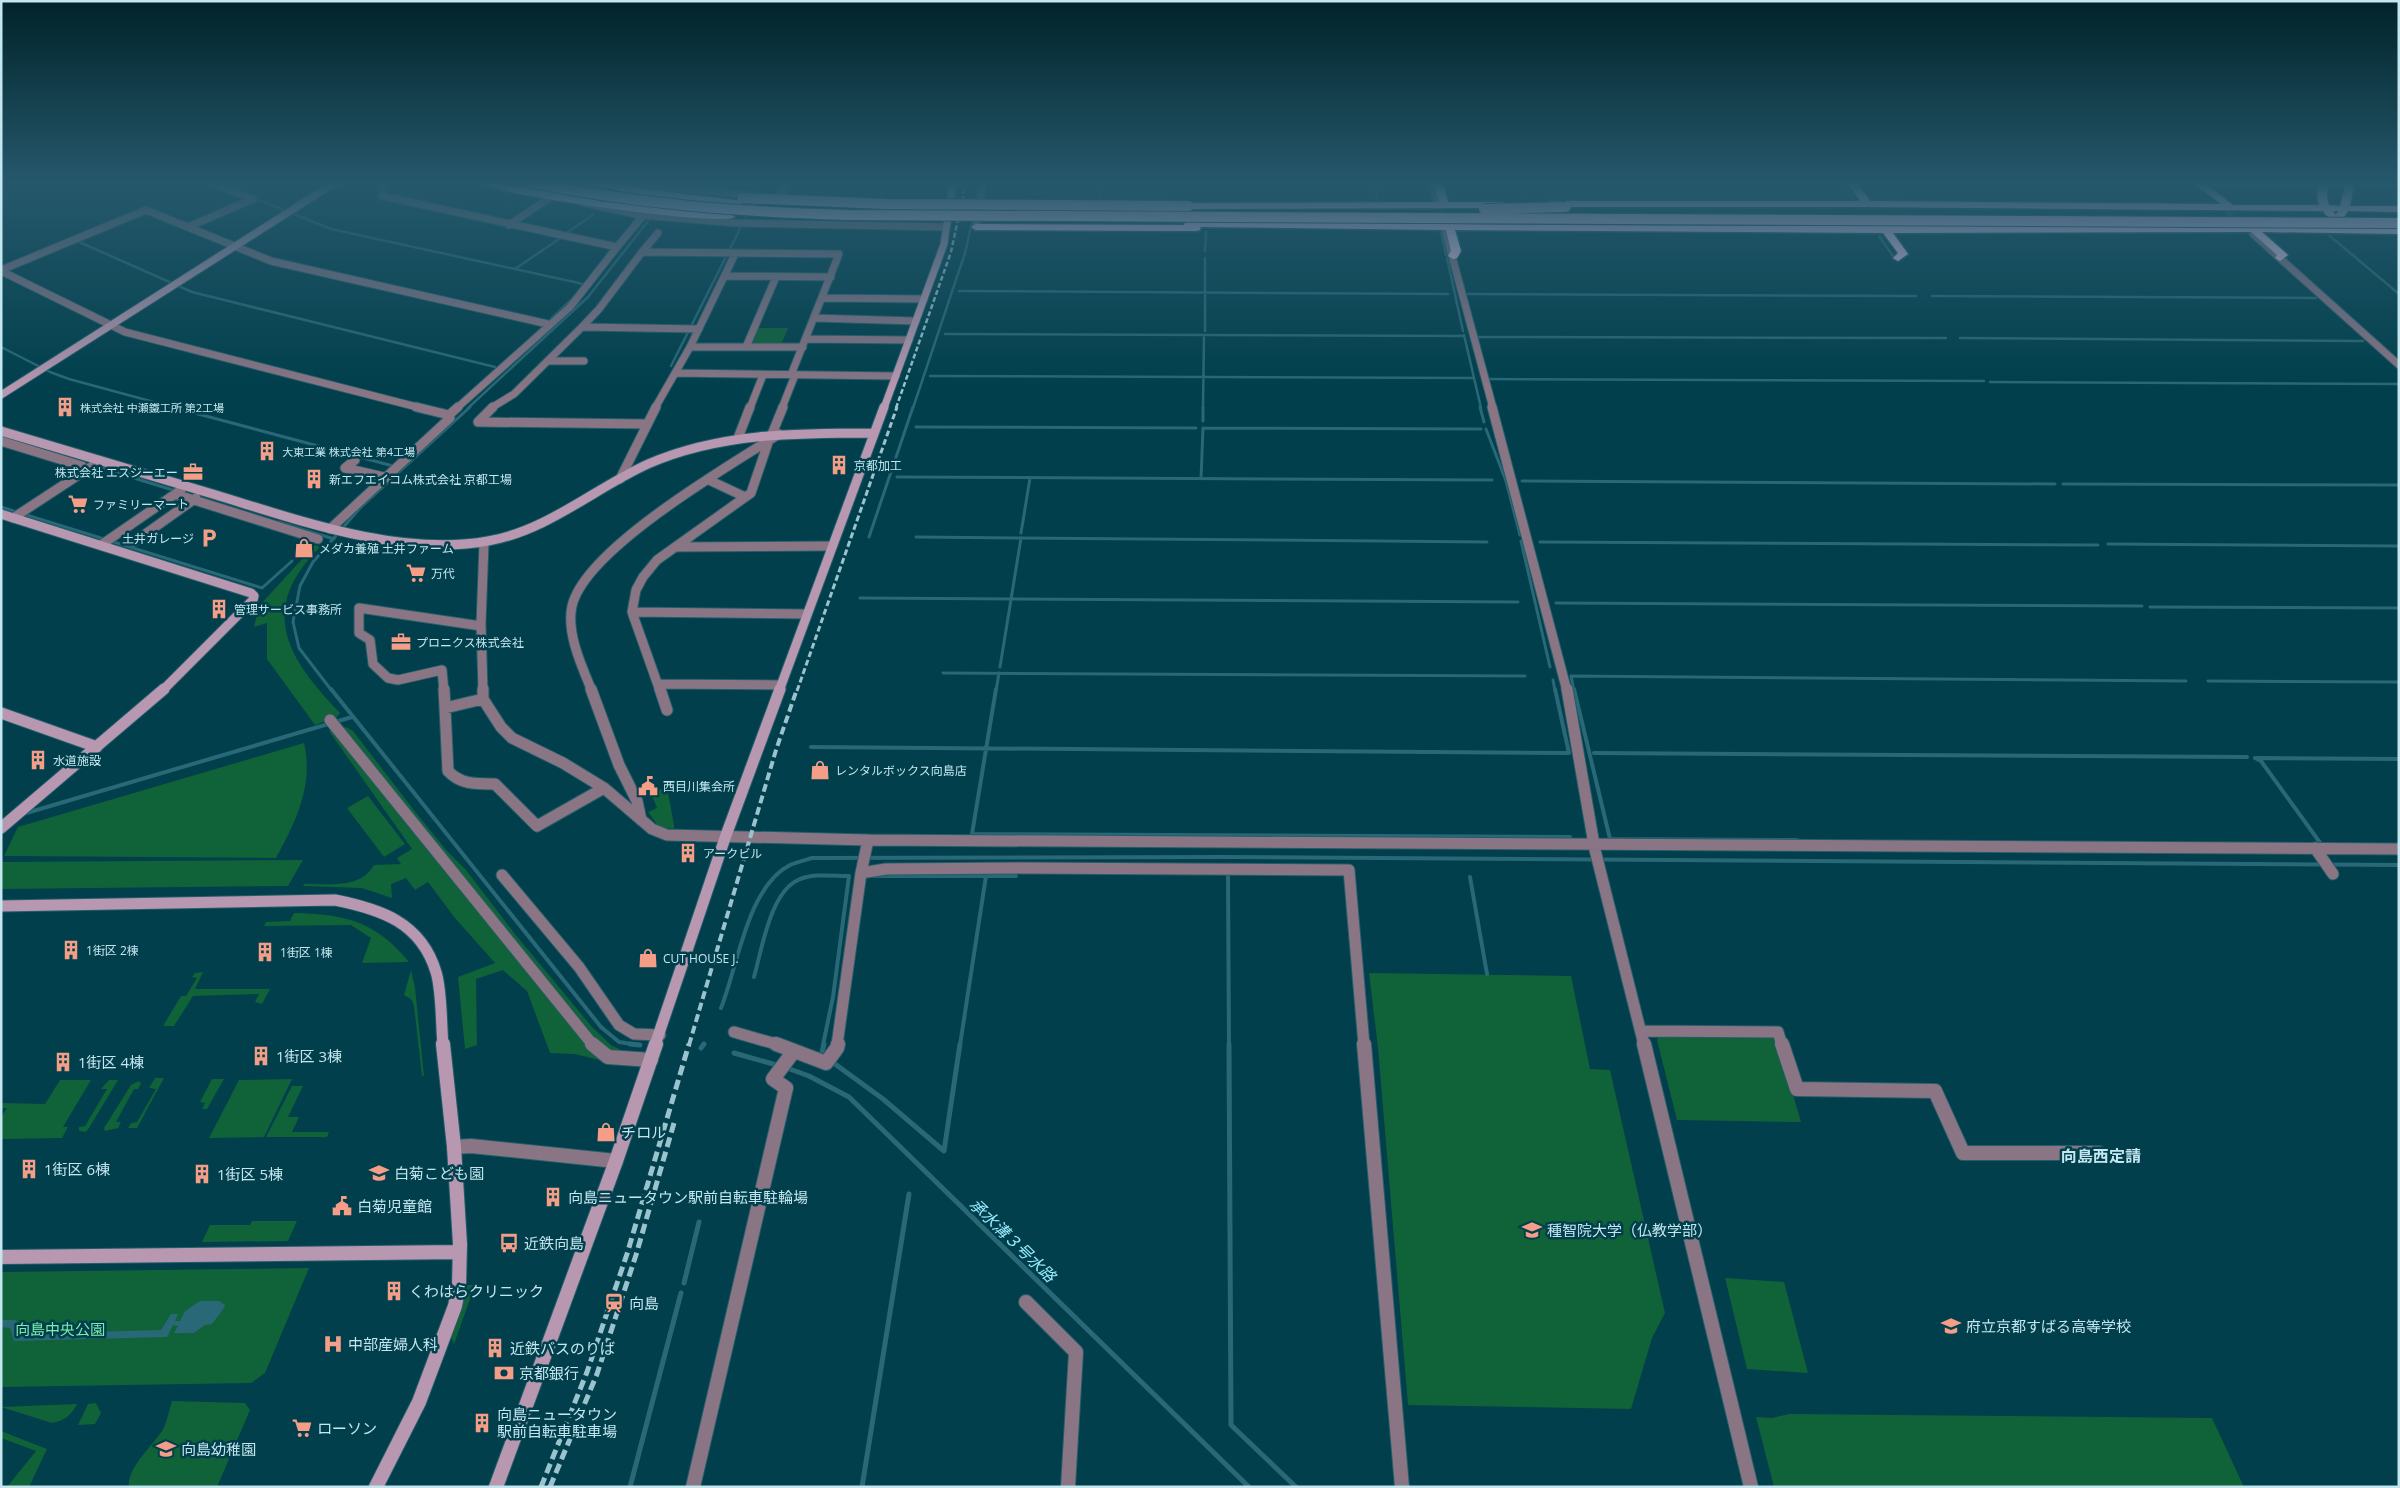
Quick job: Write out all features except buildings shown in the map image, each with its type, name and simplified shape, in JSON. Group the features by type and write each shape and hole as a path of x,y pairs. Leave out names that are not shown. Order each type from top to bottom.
{"highway":[{"path":"1453,256 1456,251"},
{"path":"1898,258 1903,254 1901,251"},
{"path":"2278,251 2282,255 2280,258"}],"street":[{"path":"1,270 46,251"},
{"path":"1,395 227,251"},
{"path":"246,251 271,261 548,324"},
{"path":"332,530 386,474 450,418 449,416 570,306 614,251"},
{"path":"496,1487 616,1162 725,838 941,251"},
{"path":"646,424 478,422 495,404 514,394 582,328 599,309 642,252 839,254 806,339 773,436 751,493 675,547 648,569 632,600 632,612 667,710"},
{"path":"620,479 646,424 690,347 697,329 735,254"},
{"path":"1453,256 1497,428 1529,538 1564,673 1595,846 1751,1487"},
{"path":"2280,258 2399,365"},
{"path":"1,270 126,332 449,416"},
{"path":"724,276 830,277"},
{"path":"746,347 776,277"},
{"path":"822,298 924,299"},
{"path":"814,318 916,320"},
{"path":"582,328 697,329"},
{"path":"806,339 909,340"},
{"path":"690,347 803,348"},
{"path":"548,361 584,361"},
{"path":"675,373 896,376"},
{"path":"738,438 763,375"},
{"path":"1,431 23,445 91,465"},
{"path":"181,490 332,530 454,544 484,543 521,531 620,479 667,457 738,438 873,433"},
{"path":"641,820 641,809 622,772 579,654 572,607 575,594 591,571 612,549 663,511 773,436"},
{"path":"1,441 42,450 181,490 318,539"},
{"path":"356,460 345,468 386,474"},
{"path":"13,517 91,465"},
{"path":"709,480 743,496"},
{"path":"102,545 181,490"},
{"path":"134,542 198,496"},
{"path":"1,514 251,593 254,596 253,600 220,638 97,747 5,825"},
{"path":"484,543 481,626 483,699 501,727 512,738 563,762 604,788 652,829 667,835 725,838 868,840 1595,846 2399,849"},
{"path":"675,547 832,546"},
{"path":"481,626 359,608 359,633 370,640 373,664 388,678 398,680 442,670 448,771 452,776 465,784 495,784 536,826 604,788"},
{"path":"632,612 807,614"},
{"path":"658,684 781,685"},
{"path":"445,708 483,699"},
{"path":"1,713 97,747"},
{"path":"330,720 595,1047 608,1057 651,1060"},
{"path":"734,1032 767,1040 792,1053 826,1063 837,1048 862,870 868,840"},
{"path":"2316,849 2333,874"},
{"path":"862,870 1012,868 1348,870 1402,1487"},
{"path":"502,874 579,968 619,1025 634,1034 659,1036"},
{"path":"1,906 335,900 370,906 392,916 416,934 427,951 436,972 454,1147 460,1252 459,1286 455,1306 419,1402 376,1487"},
{"path":"1641,1031 1778,1032 1797,1089 1935,1091 1963,1153 2099,1153"},
{"path":"694,1487 786,1088 772,1079 792,1053"},
{"path":"454,1147 471,1146 616,1162"},
{"path":"1,1257 460,1252"},
{"path":"1026,1302 1076,1352 1068,1487"}],"green space":[{"path":"758,328 788,328 781,345 754,345 751,343"},
{"path":"315,545 320,547 301,570 289,592 285,613 286,633 294,653 321,693 340,713 337,717 315,725 267,659 267,623 254,627 259,606"},
{"path":"346,727 353,731 417,814 447,851 466,870 515,934 592,1027 611,1045 621,1050 619,1065 575,1054 550,1053 527,991 503,970 476,979 477,1045 465,1049 458,977 495,963 455,918 428,882 415,890 406,878 391,884 392,898 362,888 303,886 304,884 343,884 352,882 368,873 374,865 401,864 397,858 412,849 329,731"},
{"path":"304,743 307,773 305,788 296,817 276,858 4,856 18,827"},
{"path":"667,787 674,829 659,827 648,812 657,808 651,793"},
{"path":"368,796 405,844 384,857 347,808"},
{"path":"303,860 288,886 1,889 1,862"},
{"path":"294,913 328,915 358,922 384,937 409,962 362,963 371,938 351,925 264,926 266,922 290,921"},
{"path":"411,970 415,988 424,1076 422,1076 414,1006 412,1000 404,995"},
{"path":"203,972 195,989 270,989 262,1004 255,1002 259,994 193,996 174,1026 163,1026 181,996 186,996 197,978 192,977 195,973"},
{"name":"種智院大学（仏教学部）","path":"1369,973 1571,976 1590,1069 1610,1070 1665,1313 1652,1338 1631,1409 1408,1405 1378,1048"},
{"path":"1659,1035 1772,1037 1777,1040 1801,1122 1677,1120 1657,1040"},
{"path":"155,1078 164,1078 137,1128 128,1128 131,1123 137,1122 156,1089 149,1088"},
{"path":"212,1079 224,1079 207,1109 202,1109 205,1103 200,1102"},
{"path":"292,1079 264,1137 209,1138 239,1080"},
{"path":"60,1080 91,1080 63,1127 68,1127 62,1138 1,1139 1,1117 7,1108 1,1108 1,1103 45,1104"},
{"path":"109,1080 118,1080 86,1132 79,1131 79,1127 85,1126 107,1089 101,1089"},
{"path":"139,1081 141,1084 138,1089 134,1089 116,1122 121,1122 118,1128 105,1131 104,1128 131,1085"},
{"path":"292,1086 303,1086 288,1117 299,1117 292,1132 329,1132 327,1137 266,1137"},
{"path":"252,1221 297,1221 288,1241 202,1242 210,1225 250,1225"},
{"name":"向島中央公園","path":"309,1268 265,1373 251,1383 1,1387 1,1272"},
{"path":"1725,1278 1784,1282 1808,1373 1747,1369"},
{"path":"463,1285 475,1285 454,1344 451,1337"},
{"name":"向島幼稚園","path":"172,1401 245,1403 250,1410 217,1487 129,1487 129,1480 136,1465 164,1428"},
{"path":"96,1403 101,1413 95,1424 78,1425 88,1404"},
{"path":"77,1404 67,1417 52,1423 1,1407"},
{"path":"1789,1414 2212,1418 2244,1487 1774,1487 1756,1417 1772,1418"},
{"path":"1,1431 47,1449 29,1487 7,1487 36,1451 1,1438"}],"water":[{"path":"200,1301 219,1301 225,1305 212,1324 205,1325 194,1333 174,1333 178,1326 173,1325 167,1337 14,1341 10,1328 1,1327 1,1320 16,1320 21,1334 161,1330 171,1314 178,1314 175,1321 180,1321 185,1311"}],"waterway":[{"path":"101,251 192,292 495,367"},
{"path":"434,251 579,283 584,285 582,288"},
{"path":"515,269 541,251"},
{"path":"468,408 588,297 624,251"},
{"path":"671,366 729,251"},
{"path":"913,408 965,251"},
{"path":"1890,251 1893,256"},
{"path":"2348,251 2399,294"},
{"path":"1205,258 1205,293"},
{"path":"1447,258 1463,331"},
{"path":"959,291 1205,293"},
{"path":"1205,293 1448,294"},
{"path":"1205,293 1205,331"},
{"path":"1468,294 1916,296"},
{"path":"551,319 576,295"},
{"path":"1932,296 2316,298"},
{"path":"945,334 1464,336"},
{"path":"1203,377 1204,335"},
{"path":"1464,335 1481,408"},
{"path":"1478,337 1946,338"},
{"path":"1960,338 2363,341"},
{"path":"1,347 50,372 69,379 176,408"},
{"path":"930,376 1203,377"},
{"path":"1203,377 1203,408"},
{"path":"1203,377 1474,378"},
{"path":"1488,379 1984,381"},
{"path":"1990,382 2399,384"},
{"path":"172,407 393,466"},
{"path":"333,539 360,508 470,407"},
{"path":"869,537 913,407"},
{"path":"1480,407 1484,422"},
{"path":"1203,408 1203,421"},
{"path":"916,427 1196,428"},
{"path":"1201,479 1203,428 1481,429"},
{"path":"1486,429 1506,481 1520,535"},
{"path":"95,466 176,491"},
{"path":"897,477 1201,479"},
{"path":"1021,533 1030,478"},
{"path":"1201,479 1492,480"},
{"path":"1522,481 2055,484"},
{"path":"2063,484 2399,485"},
{"path":"1,507 262,588 292,561"},
{"path":"279,522 333,539"},
{"path":"916,537 1487,542"},
{"path":"1011,599 1021,538"},
{"path":"332,691 299,648 293,622 300,586 313,562 333,539"},
{"path":"1521,541 1550,667"},
{"path":"1540,542 2098,545"},
{"path":"2108,544 2399,546"},
{"path":"860,598 1011,599"},
{"path":"1000,667 1011,599"},
{"path":"1011,599 1518,602"},
{"path":"1556,603 2142,606"},
{"path":"2150,607 2399,608"},
{"path":"943,673 999,673"},
{"path":"996,691 999,673"},
{"path":"999,673 1525,676"},
{"path":"1574,691 1571,676 2186,681"},
{"path":"1553,680 1555,691"},
{"path":"2208,681 2399,682"},
{"path":"331,689 601,1027 619,1042 637,1045"},
{"path":"986,748 996,689"},
{"path":"986,748 1569,753 1555,689"},
{"path":"1574,689 1610,839 1797,840"},
{"path":"23,814 352,717"},
{"path":"811,747 986,748"},
{"path":"986,748 972,834 1570,837"},
{"path":"1594,753 2247,757"},
{"path":"2255,758 2261,761 2321,844"},
{"path":"2257,758 2399,759"},
{"path":"721,1008 746,929 763,891 775,876 790,865 812,858 1228,857 2399,865"},
{"path":"754,977 768,923 780,897 788,887 798,880 810,876 849,876 833,997 823,1045"},
{"path":"871,876 986,876"},
{"path":"960,1045 986,876"},
{"path":"986,876 1016,876"},
{"path":"1228,876 1229,1045"},
{"path":"1470,877 1487,974"},
{"path":"630,1044 637,1045"},
{"path":"701,1048 704,1044"},
{"path":"822,1052 824,1044"},
{"path":"835,1064 883,1099 944,1151 960,1044"},
{"path":"1229,1044 1231,1425 1296,1487"},
{"name":"承水溝３号水路","path":"734,1053 780,1066"},
{"name":"承水溝３号水路","path":"787,1068 809,1076 849,1097 1249,1487"},
{"path":"862,1487 909,1194"},
{"path":"684,1283 699,1222"},
{"path":"630,1487 681,1293"}],"railway":[{"path":"896,408 951,251"},
{"path":"797,691 897,407"},
{"path":"689,1045 776,750 797,689"},
{"path":"541,1487 587,1372 627,1254 689,1044"},
{"path":"550,1487 597,1374 636,1255 674,1123"}],"place":[{"name":"株式会社 中瀬鐵工所 第2工場","path":"65,407"},
{"name":"大東工業 株式会社 第4工場","path":"267,451"},
{"name":"京都加工","path":"839,465"},
{"name":"株式会社 エスジーエー","path":"193,472"},
{"name":"新エフエイコム株式会社 京都工場","path":"314,479"},
{"name":"ファミリーマート","path":"78,504"},
{"name":"土井ガレージ","path":"209,538"},
{"name":"メダカ養殖 土井ファーム","path":"304,548"},
{"name":"万代","path":"416,573"},
{"name":"管理サービス事務所","path":"219,609"},
{"name":"プロニクス株式会社","path":"401,642"},
{"name":"水道施設","path":"38,760"},
{"name":"レンタルボックス向島店","path":"820,770"},
{"name":"西目川集会所","path":"648,786"},
{"name":"アークビル","path":"688,853"},
{"name":"1街区 2棟","path":"71,950"},
{"name":"1街区 1棟","path":"265,952"},
{"name":"CUT HOUSE J.","path":"648,958"},
{"name":"1街区 3棟","path":"261,1056"},
{"name":"1街区 4棟","path":"63,1062"},
{"name":"チロル","path":"606,1132"},
{"name":"1街区 6棟","path":"29,1169"},
{"name":"白菊こども園","path":"379,1173"},
{"name":"1街区 5棟","path":"202,1174"},
{"name":"向島ニュータウン駅前自転車駐輪場","path":"553,1197"},
{"name":"白菊児童館","path":"342,1206"},
{"name":"種智院大学（仏教学部）","path":"1532,1230"},
{"name":"近鉄向島","path":"509,1243"},
{"name":"くわはらクリニック","path":"394,1291"},
{"name":"向島","path":"614,1303"},
{"name":"府立京都すばる高等学校","path":"1951,1326"},
{"name":"中部産婦人科","path":"333,1344"},
{"name":"近鉄バスのりば","path":"495,1348"},
{"name":"京都銀行","path":"504,1373"},
{"name":"向島ニュータウン 駅前自転車駐車場","path":"482,1423"},
{"name":"ローソン","path":"302,1428"},
{"name":"向島幼稚園","path":"166,1449"}],"district":[{"name":"向島西定請","path":"2101,1156"}]}
